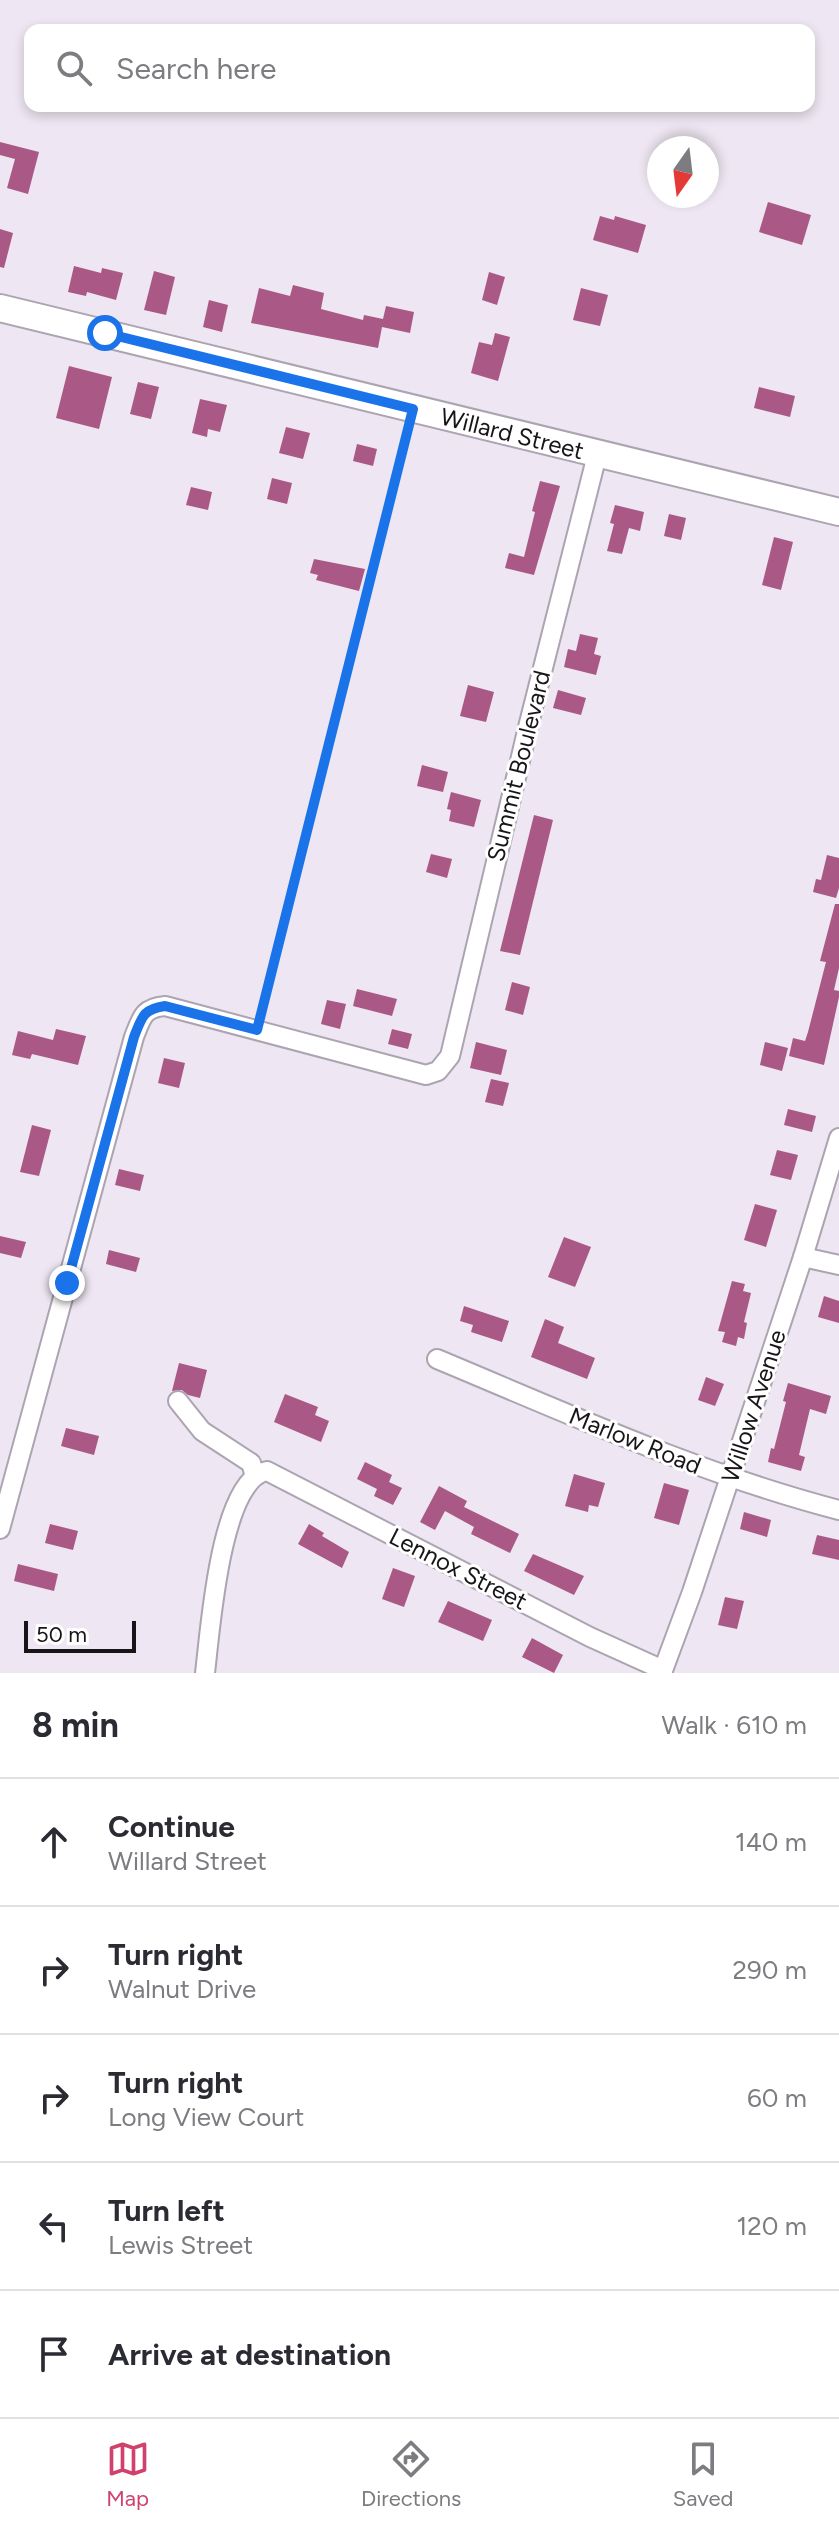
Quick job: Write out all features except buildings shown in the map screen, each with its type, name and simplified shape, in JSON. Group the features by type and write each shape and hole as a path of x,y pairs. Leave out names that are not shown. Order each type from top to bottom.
{"street":[{"name":"Willard Street","path":"0,308 839,512"},
{"name":"Summit Boulevard","path":"257,1030 426,1075 434,1073 450,1056 528,727 597,455"},
{"path":"0,1529 141,1018 148,1010 165,1006 257,1030"},
{"name":"Willow Avenue","path":"662,1672 730,1479 839,1138"},
{"path":"803,1257 839,1265"},
{"name":"Marlow Road","path":"437,1359 730,1479 839,1510"},
{"path":"178,1401 202,1431 251,1463 255,1476 243,1490 227,1528 219,1562 205,1673"},
{"name":"Lennox Street","path":"255,1476 267,1471 287,1480 662,1672"}],"path":[{"path":"257,1030 413,409"}],"route":[{"path":"67,1283 141,1018 153,1007 165,1006 257,1030 413,409 105,333"}]}
